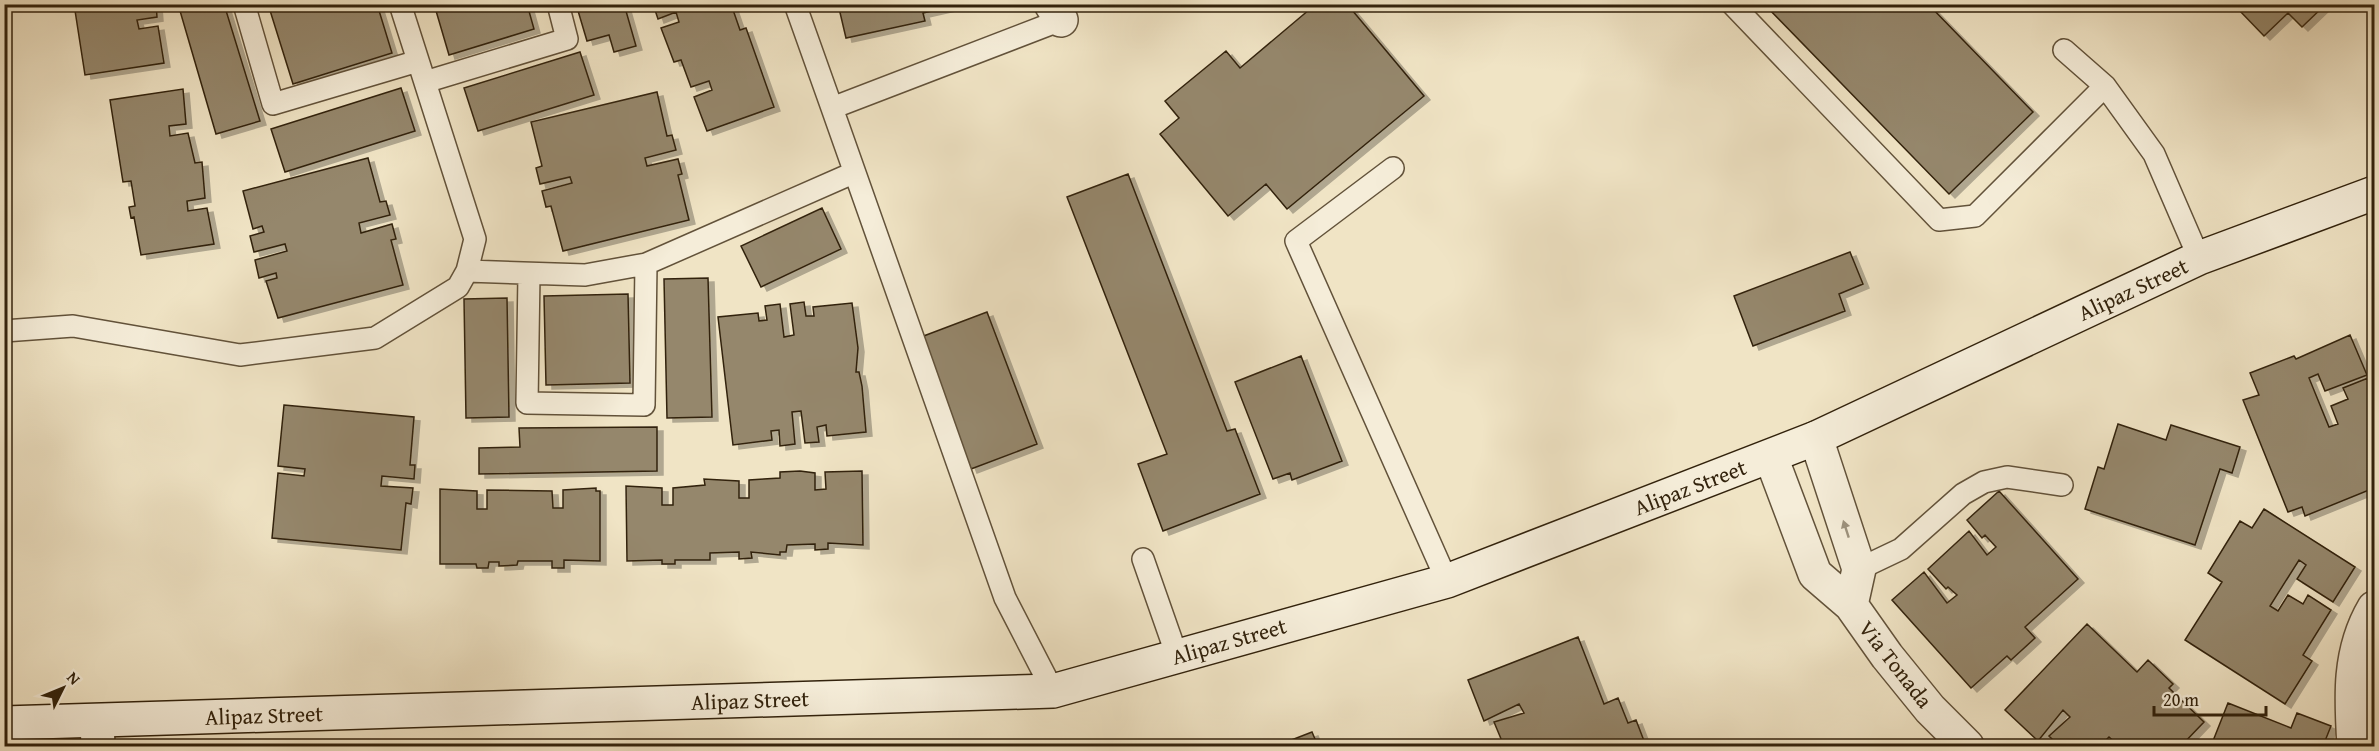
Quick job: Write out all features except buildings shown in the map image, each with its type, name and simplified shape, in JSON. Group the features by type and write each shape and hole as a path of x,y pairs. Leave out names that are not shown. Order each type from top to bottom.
{"main road":[{"name":"Alipaz Street","path":"4,723 98,734 1053,691 1447,581 1816,438 2199,258 2374,193"},
{"path":"1816,438 1859,569"},
{"name":"Via Tonada","path":"1770,457 1815,574 1851,605 1887,656 1930,709 1967,747"},
{"name":"Via Tonada","path":"1851,605 1859,569"},
{"path":"2354,747 2351,686 2356,652 2374,608"}],"lane":[{"path":"244,4 273,104 418,61"},
{"path":"4,331 73,326 240,355 375,338 458,286 467,271 476,239 400,4"},
{"path":"425,82 567,39 558,4"},
{"path":"795,4 1005,598 1053,691"},
{"path":"1732,4 1939,220 1975,216 2105,86"},
{"path":"832,108 1056,12"},
{"path":"2064,50 2105,86 2154,154 2199,258"},
{"path":"1393,168 1296,241 1447,581"},
{"path":"467,271 585,274 646,264 854,173"},
{"path":"529,273 527,403 644,405 646,264"},
{"path":"1859,569 1901,549 1963,494 1984,482 2007,477 2062,485"},
{"path":"1143,559 1177,656"}]}
